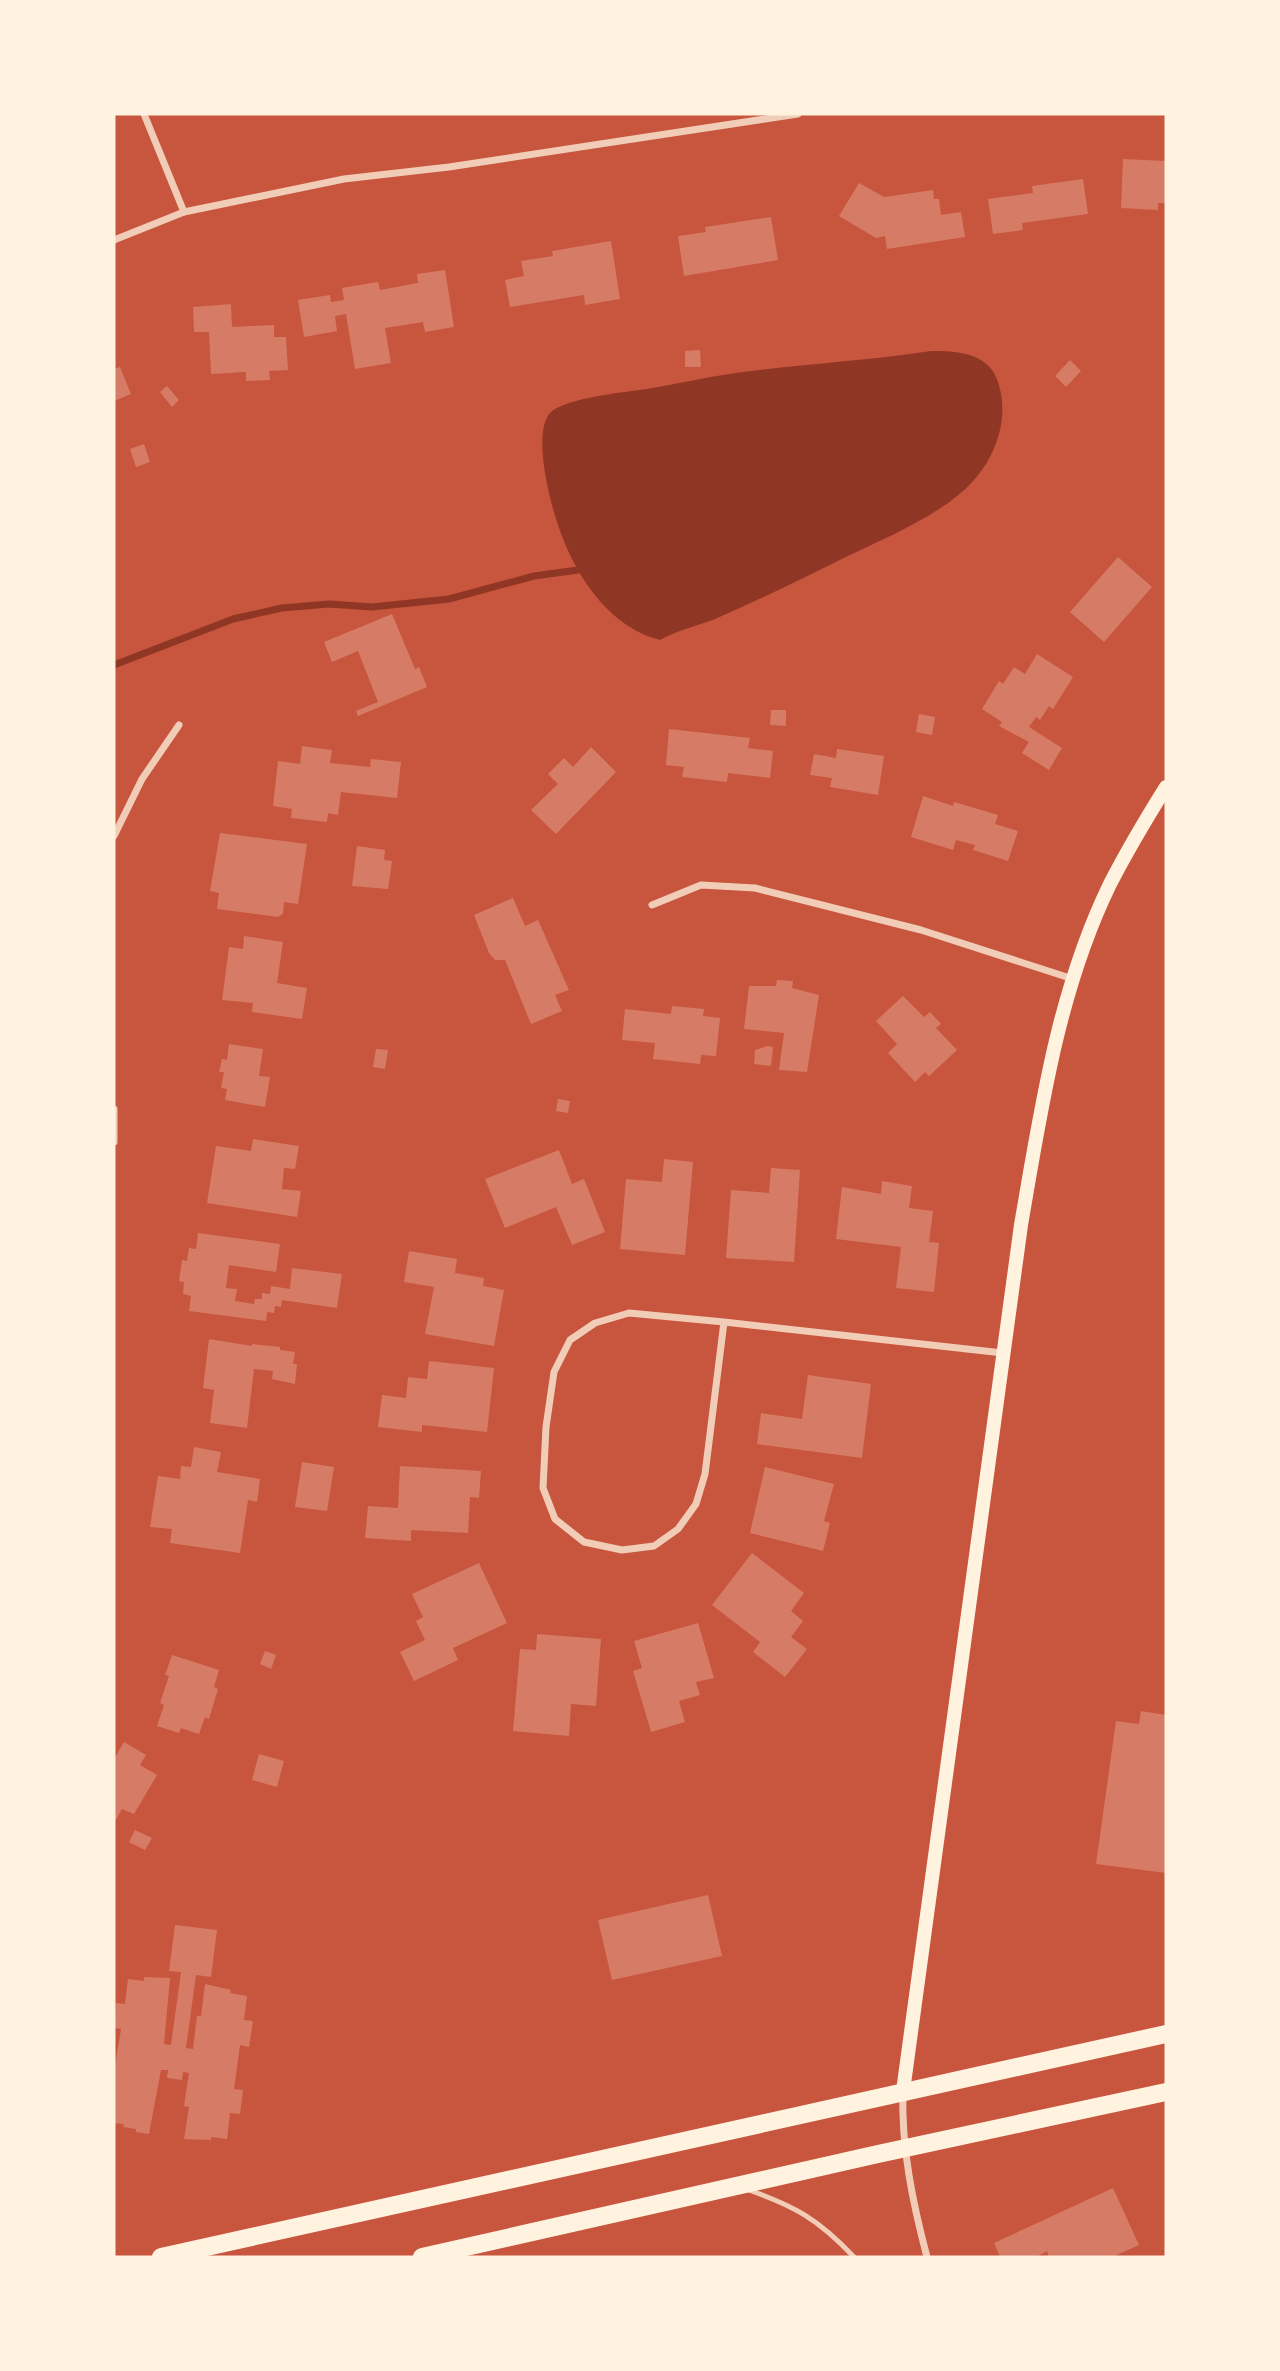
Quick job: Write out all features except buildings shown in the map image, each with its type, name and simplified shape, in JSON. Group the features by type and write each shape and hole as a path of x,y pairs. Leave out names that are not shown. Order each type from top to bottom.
{"main road":[{"path":"903,2091 1021,1225 1044,1090 1073,979 1109,886 1166,787"},
{"path":"161,2257 1166,2034"},
{"path":"422,2257 1166,2092"}],"street":[{"path":"144,114 184,212"},
{"path":"114,240 184,212 344,179 450,167 798,114"},
{"path":"114,836 142,779 179,725"},
{"path":"652,905 701,885 755,888 921,930 1073,979"},
{"path":"114,1109 114,1142"},
{"path":"724,1322 705,1474 696,1504 678,1529 654,1546 622,1550 584,1542 555,1519 543,1488 546,1427 554,1372 570,1340 595,1323 629,1313 724,1322 1003,1353"},
{"path":"903,2091 905,2148 927,2257"}],"lane":[{"path":"736,2186 804,2213 854,2257"}],"shaded area":[{"path":"931,351 959,353 985,362 996,377 1002,404 1000,432 989,458 973,481 948,503 898,532 783,588 660,640 643,634 612,614 588,586 562,536 545,473 542,438 550,413 557,408 596,396 725,375"}],"waterway":[{"path":"114,665 233,619 282,608 329,604 372,607 449,599 534,576 585,567"}]}
